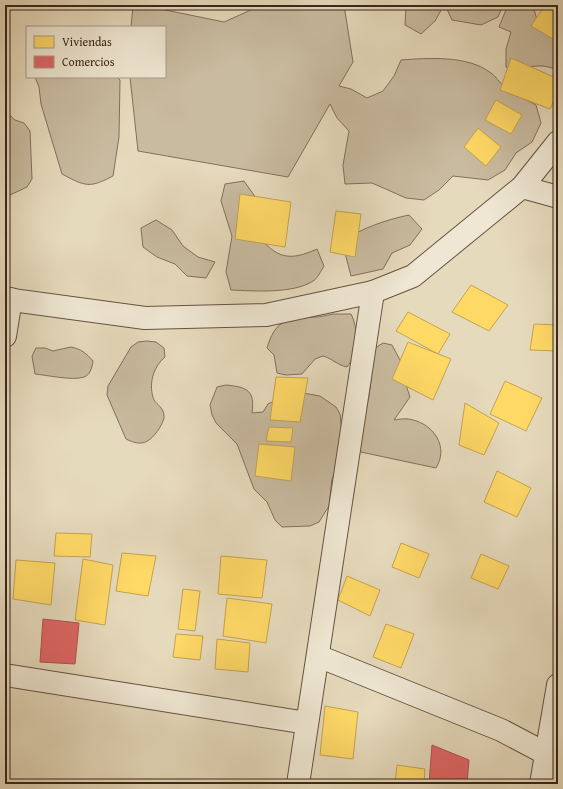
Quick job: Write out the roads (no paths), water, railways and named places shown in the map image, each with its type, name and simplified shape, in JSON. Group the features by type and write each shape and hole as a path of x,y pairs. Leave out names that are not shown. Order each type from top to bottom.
{"street":[{"path":"5,336 8,299 145,318 266,315 373,292 413,276 522,187 558,142"},
{"path":"522,187 558,197"},
{"path":"298,784 373,292"},
{"path":"318,656 502,730 552,756"},
{"path":"5,676 308,723"},
{"path":"541,784 552,756 558,685"}]}
